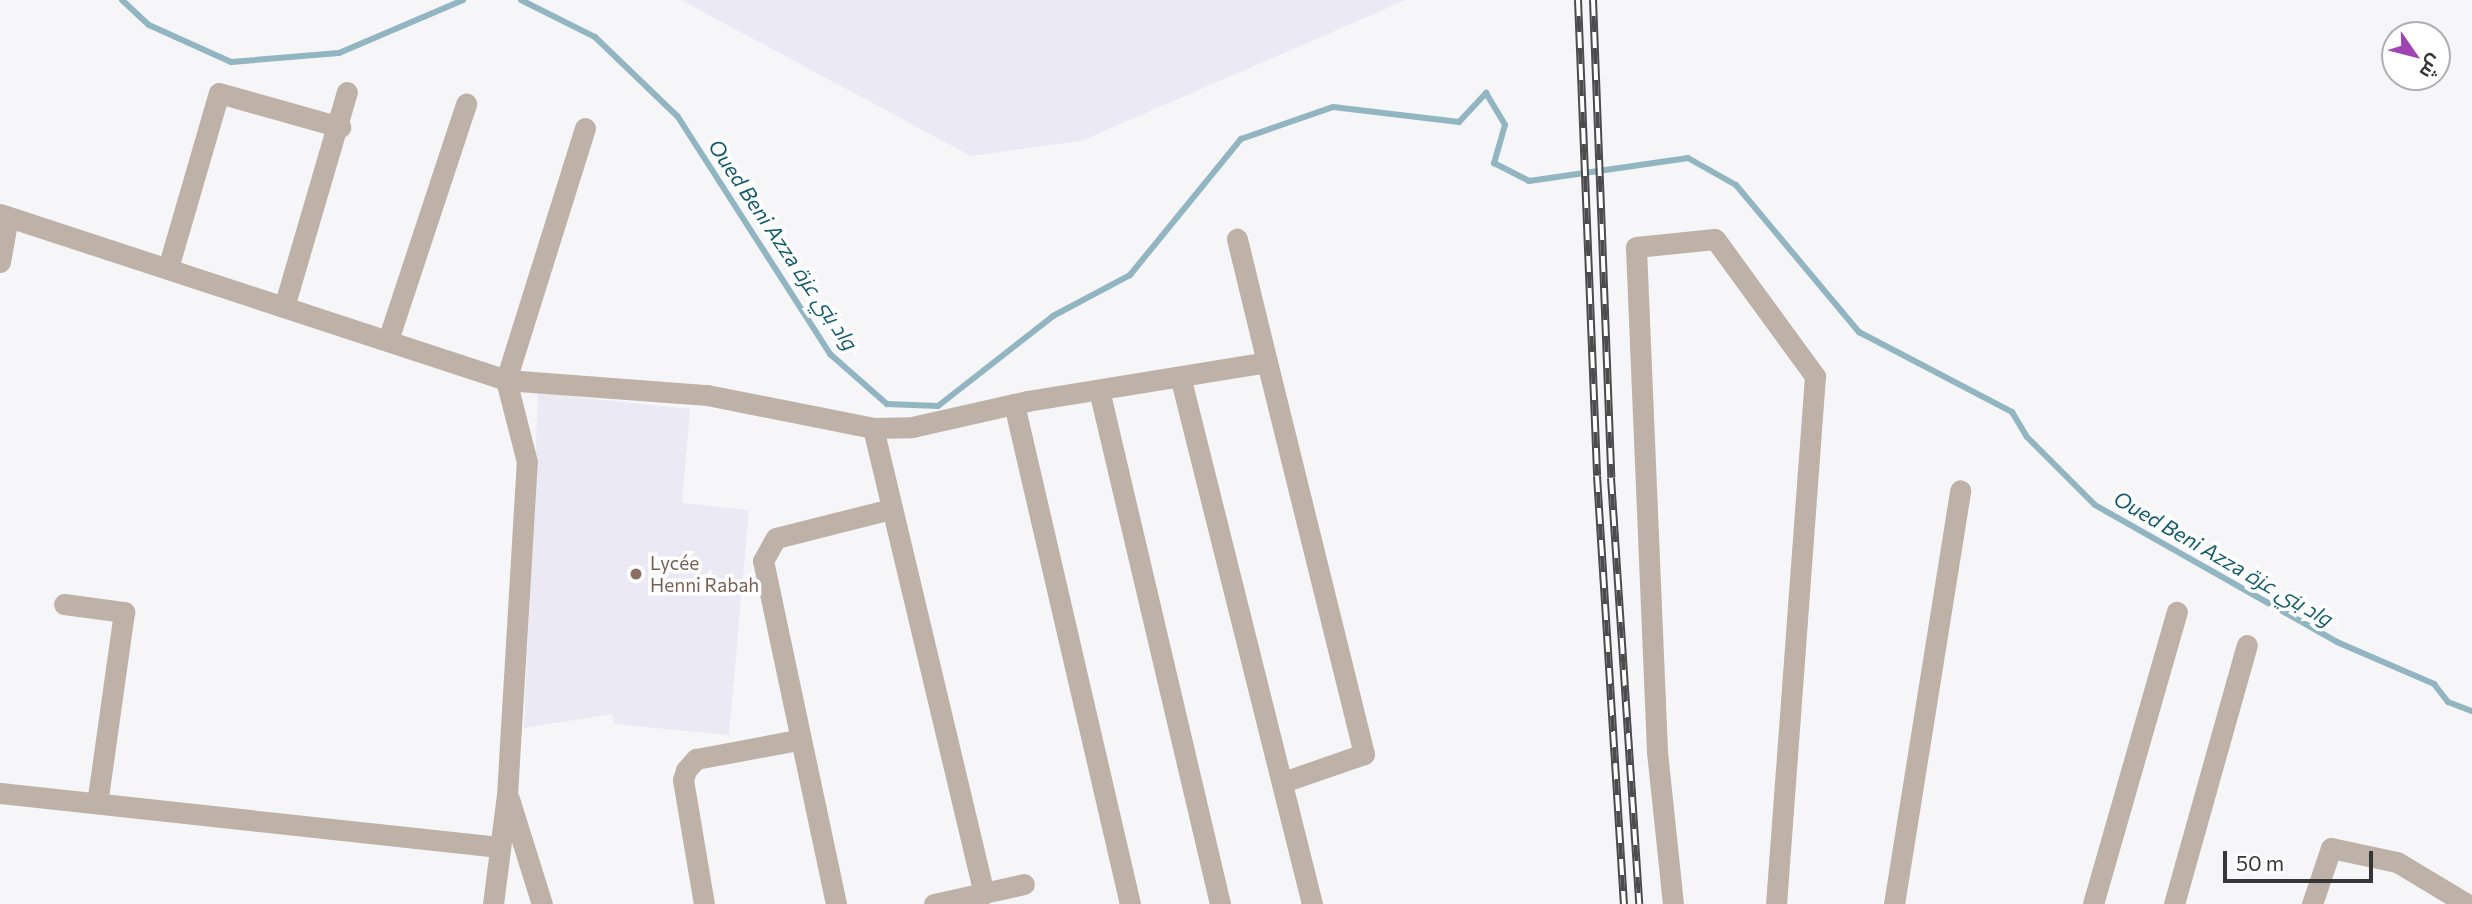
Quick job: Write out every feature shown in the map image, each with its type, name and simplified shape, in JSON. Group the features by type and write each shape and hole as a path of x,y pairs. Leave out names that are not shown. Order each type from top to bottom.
{"street":[{"path":"284,307 340,127 347,92"},
{"path":"168,268 219,93 340,127"},
{"path":"388,340 466,104"},
{"path":"493,904 508,795 527,462 506,380 585,128"},
{"path":"0,262 4,215 506,380 706,395 873,428 912,427 1014,404 1181,380 1267,362"},
{"path":"1237,239 1364,754 1283,782"},
{"path":"1673,904 1657,751 1636,247 1715,239 1815,376 1776,904"},
{"path":"1181,380 1312,904"},
{"path":"1099,390 1220,904"},
{"path":"1014,404 1130,904"},
{"path":"873,428 984,894"},
{"path":"1894,904 1960,490"},
{"path":"836,904 798,740 763,561 767,548 776,538 891,509"},
{"path":"64,604 124,611 97,803"},
{"path":"2093,904 2177,612"},
{"path":"2174,904 2246,645"},
{"path":"704,904 683,780 687,770 696,759 798,740"},
{"path":"0,793 499,847"},
{"path":"508,795 542,904"},
{"path":"2312,904 2331,848 2397,862 2467,904"},
{"path":"934,904 1024,884"}],"shaded area":[{"path":"681,0 1406,0 1081,141 971,156"},
{"name":"Lycée Henni Rabah","path":"538,393 690,409 682,503 749,510 729,735 614,724 612,714 524,728"}],"waterway":[{"name":"Oued Beni Azza واد بني عزة","path":"122,0 149,25 231,62 339,53 463,0"},
{"name":"Oued Beni Azza واد بني عزة","path":"521,0 595,37 678,117 830,354 887,404 938,406 1053,316 1130,275 1241,139 1333,107 1459,122 1486,93 1505,125 1494,163 1529,181 1688,158 1736,185 1859,332 2012,412 2027,437 2095,505 2337,642 2434,684 2448,702 2472,711"}],"railway":[{"path":"1578,0 1597,476 1624,904"},
{"path":"1593,0 1611,478 1639,904"}],"place":[{"name":"Lycée Henni Rabah","path":"636,574"}]}
